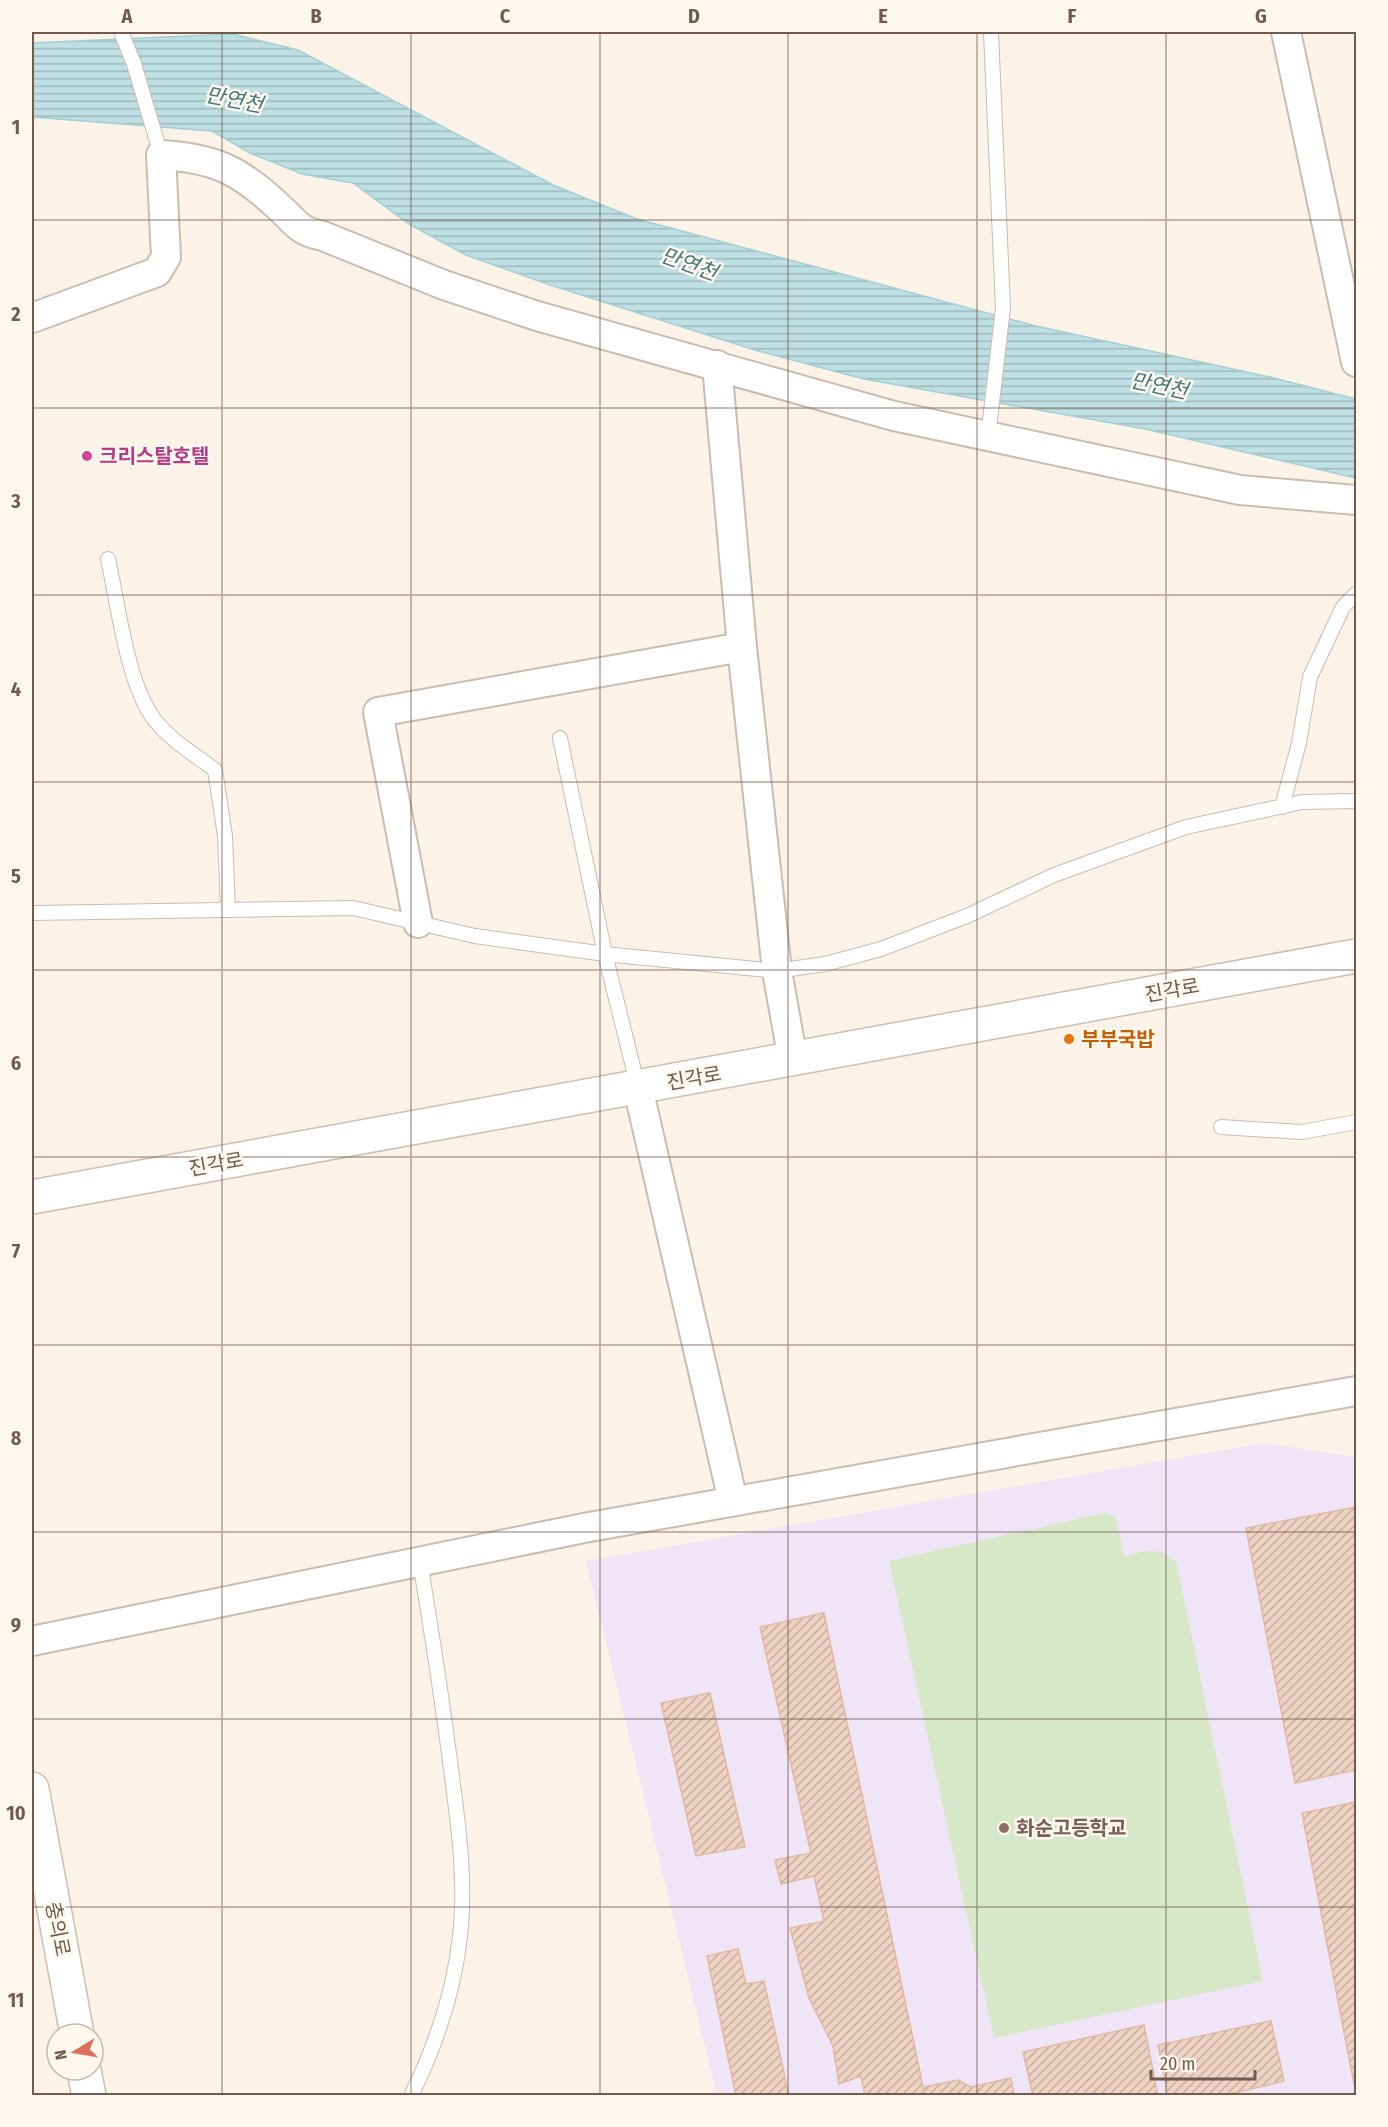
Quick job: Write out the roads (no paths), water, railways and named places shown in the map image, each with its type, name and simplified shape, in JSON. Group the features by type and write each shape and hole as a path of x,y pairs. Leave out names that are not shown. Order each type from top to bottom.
{"street":[{"path":"1286,32 1356,362"},
{"path":"32,318 158,272 166,257 160,155 196,157 227,167 281,209 303,231 323,236 444,285 537,316 894,416 1240,490 1356,500"},
{"path":"717,365 742,647 777,971 793,1060"},
{"path":"418,923 378,712 742,647"},
{"name":"진각로","path":"32,1197 1356,956"},
{"path":"638,1088 733,1502"},
{"path":"32,1641 584,1528 1356,1391"},
{"name":"충의로","path":"32,1790 75,2022"}],"lane":[{"path":"121,32 134,64 160,155"},
{"path":"988,437 1003,308 991,32"},
{"path":"108,559 132,666 147,707 155,721 214,770 225,836 228,910"},
{"path":"1282,807 1299,743 1310,677 1343,607 1356,594"},
{"path":"560,738 605,954 638,1088"},
{"path":"32,913 353,908 475,936 605,954 777,971 825,964 881,949 968,916 1054,875 1186,827 1302,802 1356,801"},
{"path":"1221,1127 1302,1132 1356,1122"},
{"path":"411,2096 441,2027 451,1989 460,1935 462,1881 444,1713 420,1562"}],"water":[{"name":"만연천","path":"232,34 298,50 553,185 637,219 1036,326 1274,378 1356,399 1356,478 1145,429 864,379 758,351 550,285 466,255 409,224 353,183 302,174 250,153 212,131 32,117 32,43"}],"place":[{"name":"크리스탈호텔","path":"87,456"},
{"name":"부부국밥","path":"1069,1039"},
{"name":"화순고등학교","path":"1004,1828"}]}
